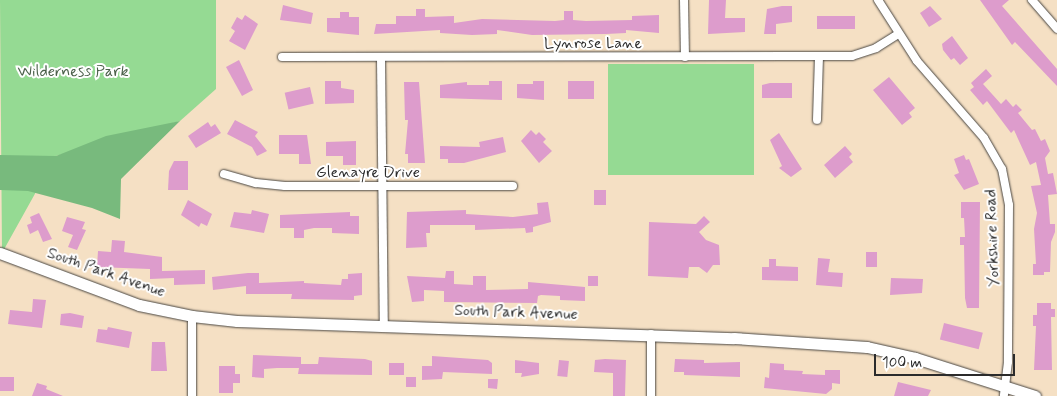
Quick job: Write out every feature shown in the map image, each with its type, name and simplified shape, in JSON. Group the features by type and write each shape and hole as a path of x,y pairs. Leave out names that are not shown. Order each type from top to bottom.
{"main road":[{"name":"South Park Avenue","path":"0,253 139,305 192,316 384,326 650,334 867,347 915,358 1005,392 1034,396"}],"street":[{"path":"684,0 685,57"},
{"name":"Yorkshire Road","path":"878,0 898,34 948,99 984,138 1003,175 1009,205 1005,392"},
{"path":"1032,0 1057,29"},
{"name":"Lynrose Lane","path":"282,57 819,56 865,53 898,34"},
{"path":"817,120 819,56"},
{"path":"381,58 384,326"},
{"name":"Glenayre Drive","path":"224,174 270,186 513,186"},
{"path":"192,316 192,396"},
{"path":"650,334 651,396"}],"green space":[{"name":"Wilderness Park","path":"0,0 216,0 216,89 180,121 56,156 2,253"},
{"path":"608,64 754,64 754,175 608,175"},
{"path":"180,121 121,179 120,219 92,208 28,191 0,190 0,155 56,156 106,136"}],"building":[{"path":"709,0 726,0 725,18 745,18 745,32 708,34"},
{"path":"980,0 1009,0 1002,6 1057,69 1057,86 1015,42 1012,45"},
{"path":"283,5 313,13 311,24 280,20"},
{"path":"792,6 792,22 776,24 776,34 764,34 767,9"},
{"path":"930,6 942,19 929,27 920,13"},
{"path":"416,9 425,9 425,17 454,16 454,23 482,19 555,21 564,20 564,11 573,11 573,20 586,21 632,20 632,16 659,15 659,33 626,30 626,33 532,35 497,30 497,34 472,35 440,33 440,30 374,34 376,24 396,24 396,16 416,16"},
{"path":"340,12 349,12 349,17 359,17 359,35 327,32 327,18 340,18"},
{"path":"245,15 258,24 245,50 229,41 235,31 231,28 237,17 242,20"},
{"path":"817,16 855,16 855,29 817,29"},
{"path":"952,36 968,58 960,65 954,58 951,60 943,50 942,44"},
{"path":"239,60 253,90 242,96 226,67"},
{"path":"986,69 992,76 983,84 1001,104 1006,99 1013,107 1016,104 1022,110 1018,113 1032,130 1035,129 1041,141 1045,139 1050,151 1045,158 1048,174 1053,173 1057,194 1048,195 1050,224 1055,224 1055,232 1051,242 1050,272 1044,272 1044,275 1033,275 1033,264 1036,264 1034,229 1037,213 1031,186 1041,185 1036,162 1030,165 1014,130 1011,133 987,101 983,105 970,90 974,87 971,83"},
{"path":"889,77 915,108 909,113 912,117 902,125 873,90"},
{"path":"325,81 341,81 341,88 354,90 354,103 325,104"},
{"path":"489,81 502,81 502,100 440,98 440,85 467,82 467,85 489,85"},
{"path":"533,81 544,81 544,100 517,98 517,84 533,84"},
{"path":"568,81 594,81 594,99 568,99"},
{"path":"404,82 419,82 425,163 408,163 408,154 405,154 408,120 405,120"},
{"path":"792,83 792,98 762,98 762,85"},
{"path":"310,87 314,104 288,109 285,93"},
{"path":"235,120 258,132 255,136 267,151 257,156 252,147 227,134"},
{"path":"208,122 211,127 215,124 221,133 196,148 188,136"},
{"path":"531,130 536,135 539,132 546,139 543,142 552,151 539,163 521,141"},
{"path":"779,133 802,169 791,177 779,168 782,166 770,140"},
{"path":"279,135 307,135 311,164 299,164 299,154 279,154"},
{"path":"503,137 506,152 464,163 448,163 448,159 440,159 440,146 480,147 479,142"},
{"path":"356,141 356,165 343,165 343,156 326,156 326,142"},
{"path":"845,146 852,154 849,157 853,162 835,178 824,165"},
{"path":"964,155 966,160 969,159 979,184 964,190 954,175 959,173 954,159"},
{"path":"174,161 188,161 188,190 168,190 169,171"},
{"path":"594,190 606,190 606,205 594,205"},
{"path":"188,200 212,214 207,226 201,223 199,227 181,215"},
{"path":"548,202 551,222 533,227 533,232 526,233 525,228 475,230 475,225 430,225 430,233 426,233 427,247 406,248 407,212 466,210 466,214 513,217 538,214 537,203"},
{"path":"961,202 980,202 979,308 967,308 965,298 964,245 960,245 960,237 965,237 964,218 961,218"},
{"path":"252,210 269,214 264,233 230,227 234,212 251,214"},
{"path":"350,212 350,216 359,216 359,234 332,233 332,228 314,228 304,230 304,238 294,238 294,228 280,228 280,215"},
{"path":"39,213 52,239 43,242 38,230 30,234 27,225 32,223 30,217"},
{"path":"704,216 710,222 699,232 706,240 719,245 720,265 713,265 707,273 699,267 689,267 688,278 648,276 649,222 696,224"},
{"path":"67,217 85,222 82,229 86,230 77,250 68,247 73,235 62,231"},
{"path":"112,240 125,241 124,252 162,257 162,271 205,270 205,284 174,285 174,278 150,279 150,269 97,267 98,251 111,252"},
{"path":"866,252 877,252 877,267 866,267"},
{"path":"818,258 830,259 828,272 843,273 842,287 816,285"},
{"path":"769,259 776,259 776,266 798,267 798,281 762,280 762,267 769,267"},
{"path":"446,271 454,271 454,284 473,285 473,276 486,276 486,290 528,289 528,282 585,287 585,301 560,300 560,296 541,295 538,296 537,303 444,302 444,291 424,290 424,301 412,302 407,276 445,278"},
{"path":"259,273 259,283 304,281 304,283 341,285 342,279 348,279 348,274 362,273 362,295 354,296 354,300 291,299 292,294 246,294 246,286 213,290 212,277"},
{"path":"588,276 598,276 598,286 588,286"},
{"path":"891,278 923,279 922,293 890,295"},
{"path":"33,299 46,300 42,328 8,324 10,310 32,312"},
{"path":"1037,303 1051,303 1051,309 1055,309 1055,317 1051,317 1052,370 1034,370 1036,326 1033,326 1033,315 1037,315"},
{"path":"70,313 84,316 82,328 60,325 61,314"},
{"path":"944,323 983,333 979,349 940,339"},
{"path":"108,327 132,332 129,348 96,342 98,329 107,330"},
{"path":"152,342 165,342 167,371 151,371"},
{"path":"253,355 301,357 301,364 318,364 319,357 365,359 372,361 372,375 298,374 299,368 277,368 264,369 264,378 252,377"},
{"path":"432,356 488,360 492,363 492,374 443,372 442,379 422,380 422,366 432,366"},
{"path":"675,359 704,360 704,363 740,362 740,377 684,375 684,372 674,372"},
{"path":"515,360 539,363 539,374 521,377 522,373 515,373"},
{"path":"559,360 569,361 567,377 557,376"},
{"path":"595,360 626,360 625,396 613,396 613,373 594,372"},
{"path":"389,363 404,363 404,375 389,375"},
{"path":"770,363 784,364 784,370 803,371 802,374 825,375 825,370 840,370 840,384 832,383 832,389 826,394 764,388 765,377 769,378"},
{"path":"219,366 235,366 235,374 240,374 240,383 233,383 233,393 219,393"},
{"path":"0,377 14,377 14,391 0,391"},
{"path":"406,377 416,377 416,387 406,387"},
{"path":"488,379 498,379 497,389 488,388"},
{"path":"898,382 931,390 928,396 894,396"},
{"path":"37,383 47,386 46,389 63,396 32,396"}]}
